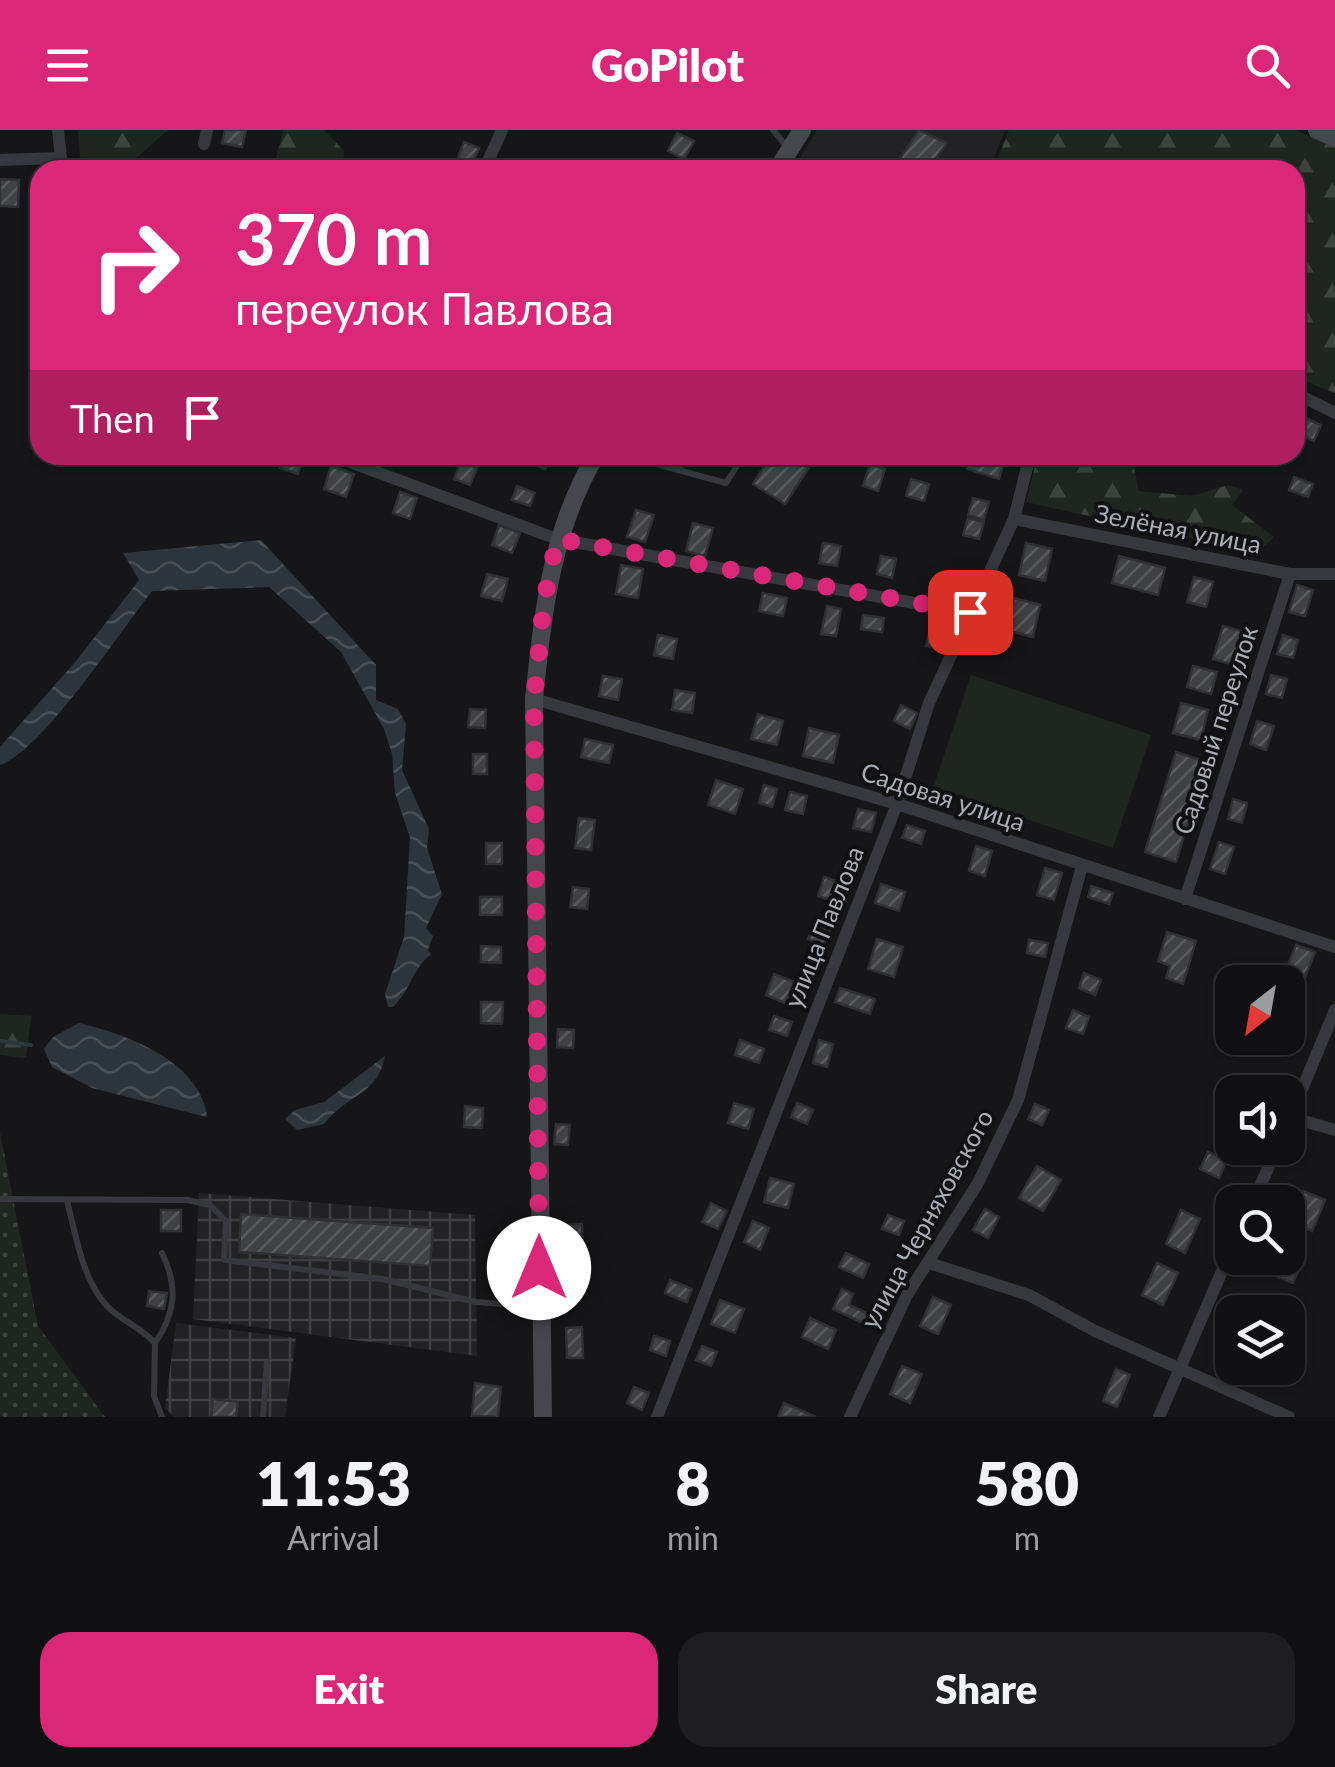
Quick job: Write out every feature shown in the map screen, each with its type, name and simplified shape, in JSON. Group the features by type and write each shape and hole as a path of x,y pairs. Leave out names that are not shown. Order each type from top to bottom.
{"street":[{"path":"0,160 61,158 58,130"},
{"path":"488,160 502,130"},
{"path":"787,160 802,130"},
{"path":"1317,130 1335,138"},
{"path":"1305,399 1335,413"},
{"path":"359,465 557,539 970,612"},
{"path":"543,1417 534,699 544,601 557,539 591,465"},
{"name":"улица Павлова","path":"657,1417 897,804 929,703 1014,519 1028,465"},
{"name":"Зелёная улица","path":"1014,519 1290,574 1335,574"},
{"name":"Садовый переулок","path":"1185,900 1290,574"},
{"name":"Садовая улица","path":"534,699 897,804 1335,947"},
{"name":"улица Черняховского","path":"850,1417 900,1308 978,1183 1018,1100 1082,866"},
{"path":"1305,1082 1335,1010"},
{"path":"1305,1123 1335,1130"},
{"path":"929,1263 1029,1296 1179,1370 1289,1417"},
{"path":"1160,1417 1220,1275"}],"lane":[{"path":"773,130 785,160"},
{"path":"660,465 726,484 738,465"},
{"path":"678,470 681,465"},
{"path":"0,1198 188,1200 210,1205 226,1222 224,1260 383,1279 476,1302 539,1308"},
{"path":"67,1201 88,1274 106,1306 140,1326 155,1343"},
{"path":"162,1253 174,1289 166,1327 155,1343 154,1396 162,1417"},
{"path":"263,1417 267,1362"}],"shaded area":[{"path":"817,130 1005,130 993,160 800,158"},
{"path":"199,1193 475,1215 477,1356 193,1319"},
{"path":"176,1323 296,1338 285,1417 174,1417 165,1408"}],"green space":[{"path":"78,130 168,130 134,160 80,157"},
{"path":"283,130 324,130 344,151 343,160 276,160"},
{"path":"1009,130 1295,130 1335,147 1335,393 1305,381 1305,160 997,160"},
{"path":"1035,465 1133,465 1139,491 1192,496 1228,485 1243,490 1232,505 1274,537 1257,553 1026,502"},
{"path":"971,675 1151,735 1113,848 933,788"},
{"path":"0,1014 31,1016 26,1058 0,1055"},
{"path":"0,1132 38,1326 105,1417 0,1417"}],"water":[{"path":"261,540 376,665 376,700 398,709 406,724 402,770 429,829 427,848 442,894 426,928 433,936 428,950 431,955 393,1007 388,1007 385,994 404,937 410,838 395,793 392,754 384,729 341,652 269,587 152,591 58,714 37,738 0,765 0,747 76,661 139,580 123,553"},
{"path":"79,1023 118,1034 176,1066 191,1080 207,1117 92,1088 52,1067 44,1049 53,1037"},
{"path":"385,1056 369,1087 324,1124 297,1130 285,1119 295,1110 324,1102"}],"building":[{"path":"225,130 246,130 242,147 222,143"},
{"path":"919,130 947,143 935,160 899,160"},
{"path":"677,133 694,141 684,159 668,151"},
{"path":"464,142 479,148 474,160 457,160"},
{"path":"0,179 19,180 18,207 0,206"},
{"path":"1305,418 1321,425 1314,441 1305,437"},
{"path":"281,465 301,465 298,474 280,468"},
{"path":"459,465 477,468 470,485 454,479"},
{"path":"765,465 810,465 785,504 753,484"},
{"path":"870,465 885,469 878,491 863,486"},
{"path":"968,465 1003,465 999,479 967,469"},
{"path":"331,466 354,474 346,497 324,489"},
{"path":"1294,477 1313,484 1308,497 1289,490"},
{"path":"911,479 929,484 924,501 906,496"},
{"path":"517,486 535,493 530,506 512,500"},
{"path":"400,492 417,498 410,519 393,513"},
{"path":"973,498 989,502 984,520 968,515"},
{"path":"636,510 654,515 645,542 627,537"},
{"path":"968,518 984,522 979,539 963,535"},
{"path":"693,523 713,528 705,556 686,551"},
{"path":"499,525 520,533 512,553 492,545"},
{"path":"823,543 841,546 837,566 819,563"},
{"path":"1026,543 1052,549 1045,581 1019,575"},
{"path":"881,556 896,559 892,578 877,574"},
{"path":"1119,556 1165,568 1158,595 1112,583"},
{"path":"621,565 643,569 638,598 616,594"},
{"path":"487,574 508,579 502,601 481,596"},
{"path":"1194,577 1213,582 1206,607 1187,602"},
{"path":"1297,585 1313,590 1305,616 1289,612"},
{"path":"763,593 787,598 783,616 759,611"},
{"path":"1014,598 1040,605 1033,637 1006,630"},
{"path":"827,606 841,609 836,636 821,634"},
{"path":"863,615 884,618 882,632 861,629"},
{"path":"1223,626 1251,634 1241,667 1213,659"},
{"path":"930,628 944,630 940,649 926,646"},
{"path":"658,635 677,639 673,659 654,655"},
{"path":"1283,635 1298,640 1293,658 1277,654"},
{"path":"1193,666 1217,672 1211,694 1187,687"},
{"path":"1271,675 1287,679 1282,698 1266,694"},
{"path":"603,676 622,679 618,700 599,696"},
{"path":"675,690 695,693 692,713 672,710"},
{"path":"1181,703 1208,710 1201,740 1173,733"},
{"path":"901,705 917,713 910,729 894,721"},
{"path":"470,709 486,710 485,728 468,727"},
{"path":"758,714 783,721 777,745 751,739"},
{"path":"1257,721 1274,726 1266,750 1250,744"},
{"path":"809,728 839,735 833,763 803,756"},
{"path":"585,739 613,745 609,763 581,757"},
{"path":"1176,752 1207,762 1176,862 1145,852"},
{"path":"473,754 487,754 487,774 473,774"},
{"path":"716,780 743,789 735,814 708,805"},
{"path":"764,785 777,789 772,807 759,803"},
{"path":"790,792 807,796 803,814 785,810"},
{"path":"1233,799 1247,803 1242,823 1228,819"},
{"path":"858,809 876,813 871,832 853,828"},
{"path":"579,818 595,820 591,850 575,848"},
{"path":"907,825 925,831 921,844 902,838"},
{"path":"1219,842 1234,847 1225,874 1210,869"},
{"path":"486,843 502,843 502,864 486,864"},
{"path":"976,846 992,851 985,876 969,871"},
{"path":"1045,868 1062,873 1054,900 1037,895"},
{"path":"824,877 846,884 840,903 818,896"},
{"path":"881,884 905,892 899,911 875,903"},
{"path":"1091,886 1113,893 1109,904 1088,897"},
{"path":"573,887 589,889 587,909 570,907"},
{"path":"480,897 502,897 502,915 480,915"},
{"path":"814,925 830,931 823,946 808,939"},
{"path":"1167,932 1196,941 1183,984 1166,978 1170,966 1158,961"},
{"path":"877,939 903,947 894,977 868,969"},
{"path":"1029,940 1048,943 1045,957 1027,953"},
{"path":"1296,945 1315,952 1305,977 1305,965 1288,965"},
{"path":"481,946 501,947 501,963 481,962"},
{"path":"1084,973 1101,980 1095,995 1079,988"},
{"path":"774,974 794,982 785,1003 766,995"},
{"path":"840,988 875,999 870,1014 835,1002"},
{"path":"481,1002 503,1002 502,1024 481,1023"},
{"path":"1073,1010 1089,1017 1083,1034 1066,1028"},
{"path":"774,1016 792,1022 787,1036 769,1030"},
{"path":"558,1029 574,1030 573,1048 557,1047"},
{"path":"740,1040 764,1049 759,1063 735,1055"},
{"path":"819,1040 833,1044 827,1067 813,1063"},
{"path":"734,1103 754,1109 748,1129 728,1123"},
{"path":"797,1103 813,1110 807,1124 791,1117"},
{"path":"1035,1104 1049,1110 1042,1125 1028,1119"},
{"path":"465,1106 483,1108 482,1128 464,1127"},
{"path":"556,1124 570,1125 568,1145 554,1144"},
{"path":"1208,1152 1215,1155 1215,1165 1225,1165 1219,1178 1200,1169"},
{"path":"1037,1166 1061,1180 1043,1211 1019,1198"},
{"path":"770,1178 794,1184 788,1208 764,1202"},
{"path":"1305,1192 1325,1200 1312,1231 1305,1228"},
{"path":"711,1203 727,1211 718,1229 702,1222"},
{"path":"985,1209 999,1217 988,1238 973,1230"},
{"path":"161,1210 181,1210 181,1231 161,1231"},
{"path":"1181,1210 1200,1219 1185,1253 1166,1244"},
{"path":"241,1214 433,1228 430,1266 239,1252"},
{"path":"888,1215 904,1221 899,1235 882,1229"},
{"path":"753,1221 769,1228 760,1250 744,1242"},
{"path":"582,1224 583,1247 562,1248 561,1225"},
{"path":"846,1253 869,1264 863,1278 839,1267"},
{"path":"1157,1263 1178,1273 1163,1305 1142,1295"},
{"path":"582,1275 583,1289 565,1290 564,1277"},
{"path":"1273,1275 1296,1275 1293,1283"},
{"path":"670,1280 692,1289 687,1302 665,1293"},
{"path":"842,1289 853,1294 849,1305 869,1314 865,1324 833,1309"},
{"path":"149,1291 167,1293 164,1309 147,1306"},
{"path":"933,1297 951,1305 938,1334 920,1326"},
{"path":"720,1300 744,1309 735,1333 711,1324"},
{"path":"810,1318 836,1330 828,1349 802,1337"},
{"path":"582,1327 583,1358 567,1358 566,1328"},
{"path":"654,1336 670,1341 666,1356 650,1350"},
{"path":"702,1346 717,1352 711,1366 696,1360"},
{"path":"902,1366 922,1374 910,1403 890,1394"},
{"path":"1116,1369 1130,1375 1117,1407 1103,1401"},
{"path":"475,1383 501,1387 498,1417 472,1416"},
{"path":"634,1387 649,1393 642,1410 627,1403"},
{"path":"213,1399 238,1402 236,1417 211,1417"},
{"path":"784,1403 816,1417 778,1417"}],"waterway":[{"path":"0,1041 31,1045"}],"route":[{"path":"539,1268 534,699 544,601 557,539 970,612"}]}
